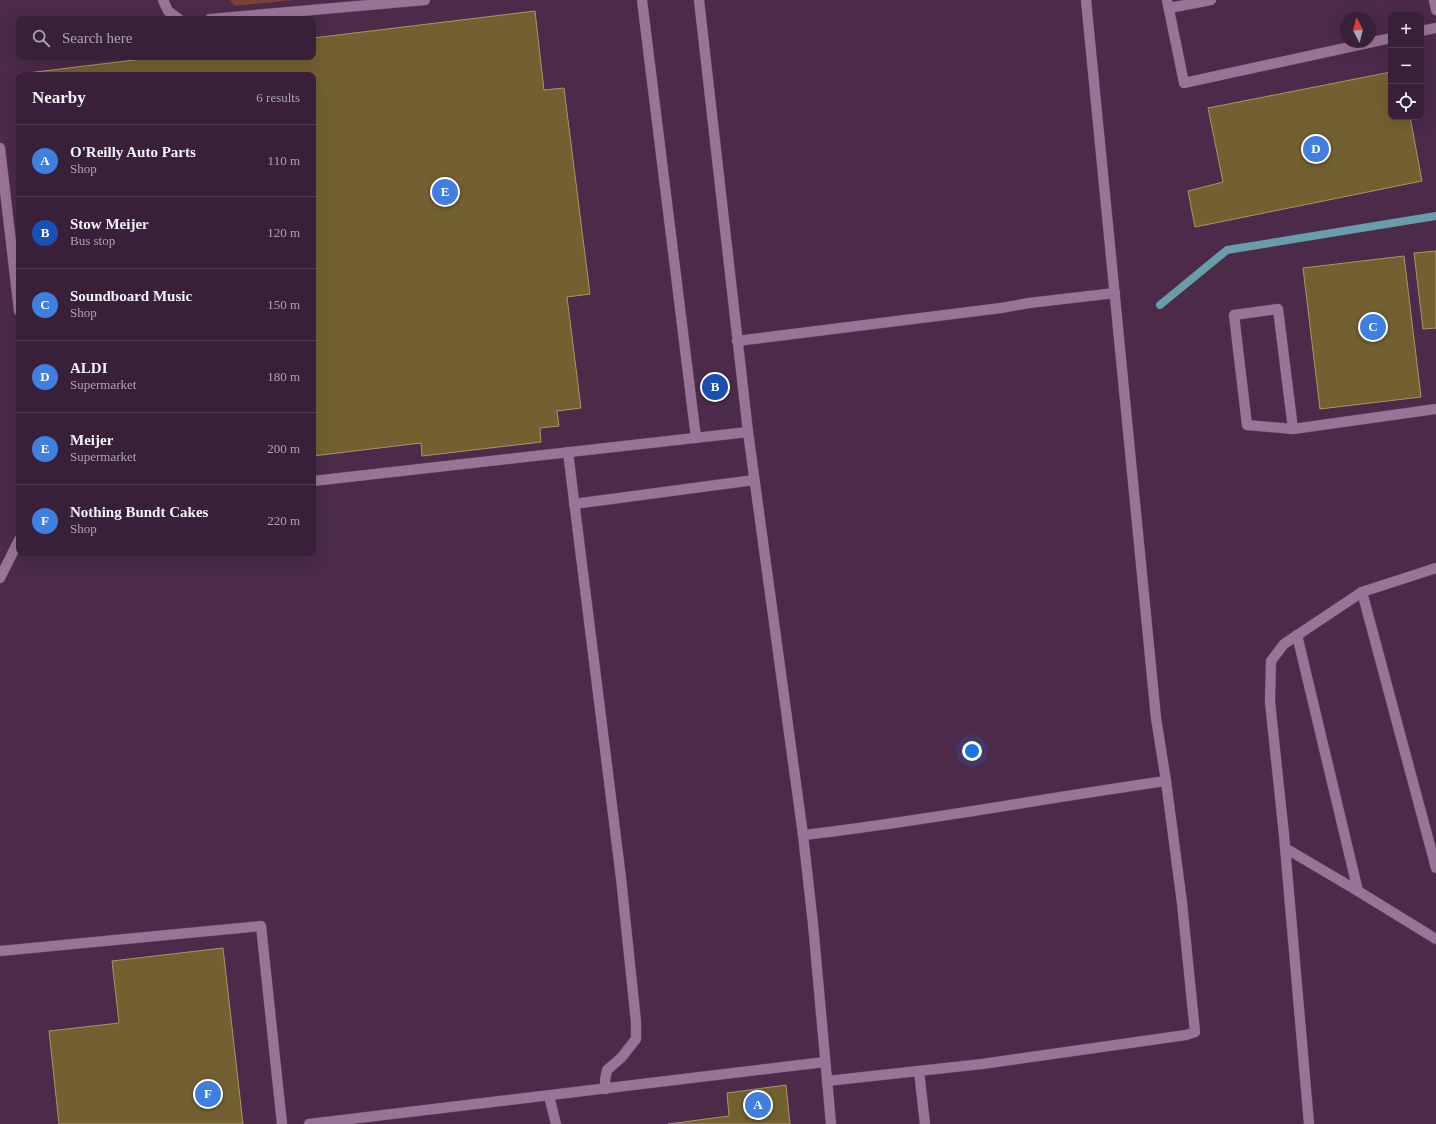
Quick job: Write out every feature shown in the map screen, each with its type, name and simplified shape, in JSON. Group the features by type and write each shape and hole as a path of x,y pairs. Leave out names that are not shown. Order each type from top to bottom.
{"lane":[{"path":"162,0 168,11 175,16"},
{"path":"244,16 425,0"},
{"path":"642,0 696,438"},
{"path":"699,0 748,432 803,835 813,924 831,1124"},
{"path":"827,1081 920,1071 1110,1046 1186,1035 1195,1032 1182,903 1156,718 1086,0"},
{"path":"1211,0 1168,4 1184,83 1388,39"},
{"path":"1434,0 1436,10"},
{"path":"1424,30 1436,28"},
{"path":"0,148 16,285"},
{"path":"737,340 1115,293"},
{"path":"1293,429 1278,309 1234,315 1247,425 1293,429 1436,409"},
{"path":"316,481 748,432"},
{"path":"568,452 621,878 636,1022 636,1039 621,1058 607,1070 605,1080 606,1089"},
{"path":"574,504 754,480"},
{"path":"0,578 16,546"},
{"path":"1309,1124 1285,848 1270,702 1271,661 1284,644 1362,592 1436,568"},
{"path":"1362,592 1436,868"},
{"path":"1297,635 1358,891"},
{"path":"803,835 874,827 1062,796 1166,781"},
{"path":"1285,848 1436,939"},
{"path":"0,951 261,926 282,1124"},
{"path":"309,1124 346,1122 825,1062"},
{"path":"920,1071 925,1124"},
{"path":"549,1096 556,1124"}],"shaded area":[{"path":"230,0 293,0 235,6"}],"building":[{"path":"535,11 544,90 564,88 590,294 567,297 581,408 557,411 559,426 540,428 541,442 422,456 421,443 316,456 316,72 35,72 134,60 316,60 316,38"},
{"path":"1388,73 1388,120 1411,120 1422,181 1195,227 1188,191 1223,182 1208,108"},
{"path":"1436,251 1436,328 1423,329 1414,253"},
{"path":"1404,256 1421,397 1320,409 1303,268"},
{"path":"223,948 243,1124 59,1124 49,1031 119,1023 112,961"},
{"path":"786,1085 790,1124 668,1124 729,1116 727,1093"}],"waterway":[{"path":"1160,305 1227,250 1436,216"}],"place":[{"name":"ALDI","path":"1316,149"},
{"name":"Meijer","path":"445,192"},
{"name":"Soundboard Music","path":"1373,327"},
{"name":"Stow Meijer","path":"715,387"},
{"name":"Nothing Bundt Cakes","path":"208,1094"},
{"name":"O'Reilly Auto Parts","path":"758,1105"}]}
